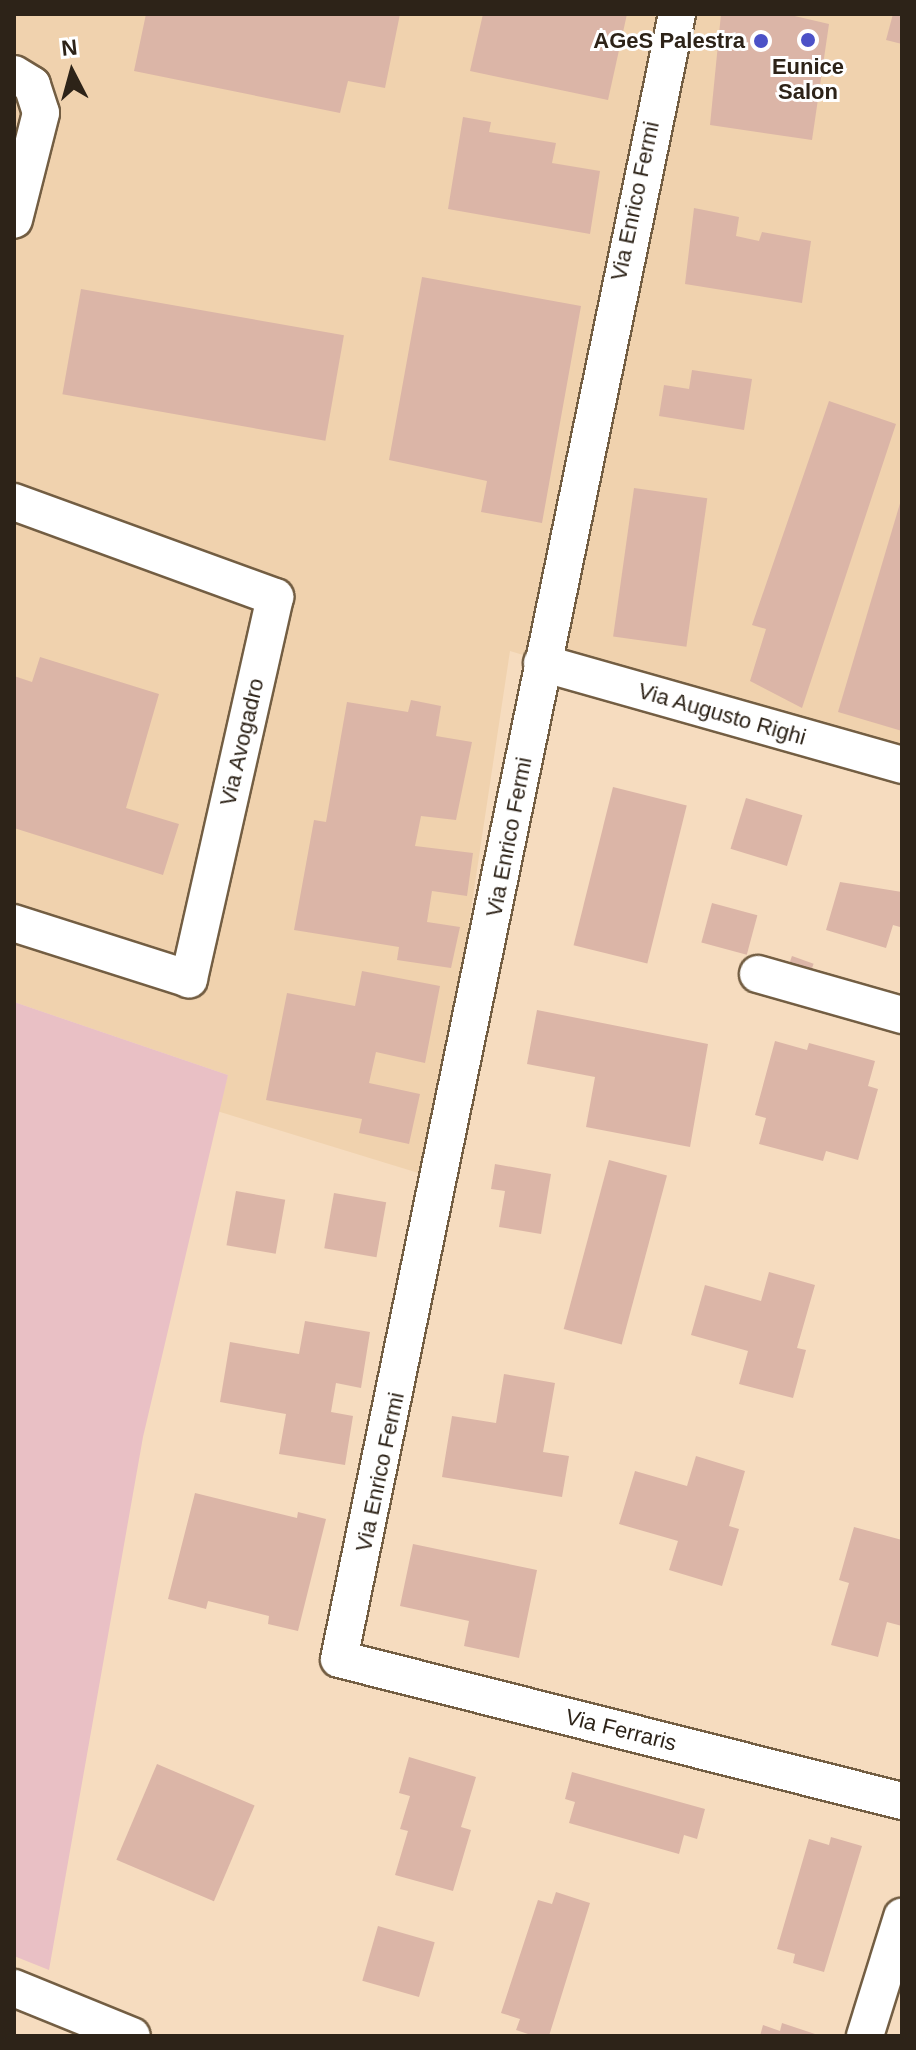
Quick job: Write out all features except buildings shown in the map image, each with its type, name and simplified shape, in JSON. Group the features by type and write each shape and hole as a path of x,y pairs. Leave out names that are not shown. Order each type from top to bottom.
{"street":[{"name":"Via Enrico Fermi","path":"339,1659 442,1184 542,663 677,14"},
{"path":"14,74 32,85 41,113 14,220"},
{"name":"Via Avogadro","path":"14,502 275,597 189,979 14,923"},
{"name":"Via Augusto Righi","path":"542,663 902,765"},
{"path":"758,974 902,1015"},
{"name":"Via Ferraris","path":"339,1659 902,1801"},
{"path":"865,2036 902,1917"},
{"path":"14,1988 132,2036"}],"shaded area":[{"path":"14,14 902,14 902,770 510,651 459,989 438,1179 217,1111 228,1075 14,1002"},
{"path":"14,1002 228,1075 143,1437 49,1970 14,1956"}],"place":[{"name":"Eunice Salon","path":"808,40"},
{"name":"AGeS Palestra","path":"761,41"}]}
